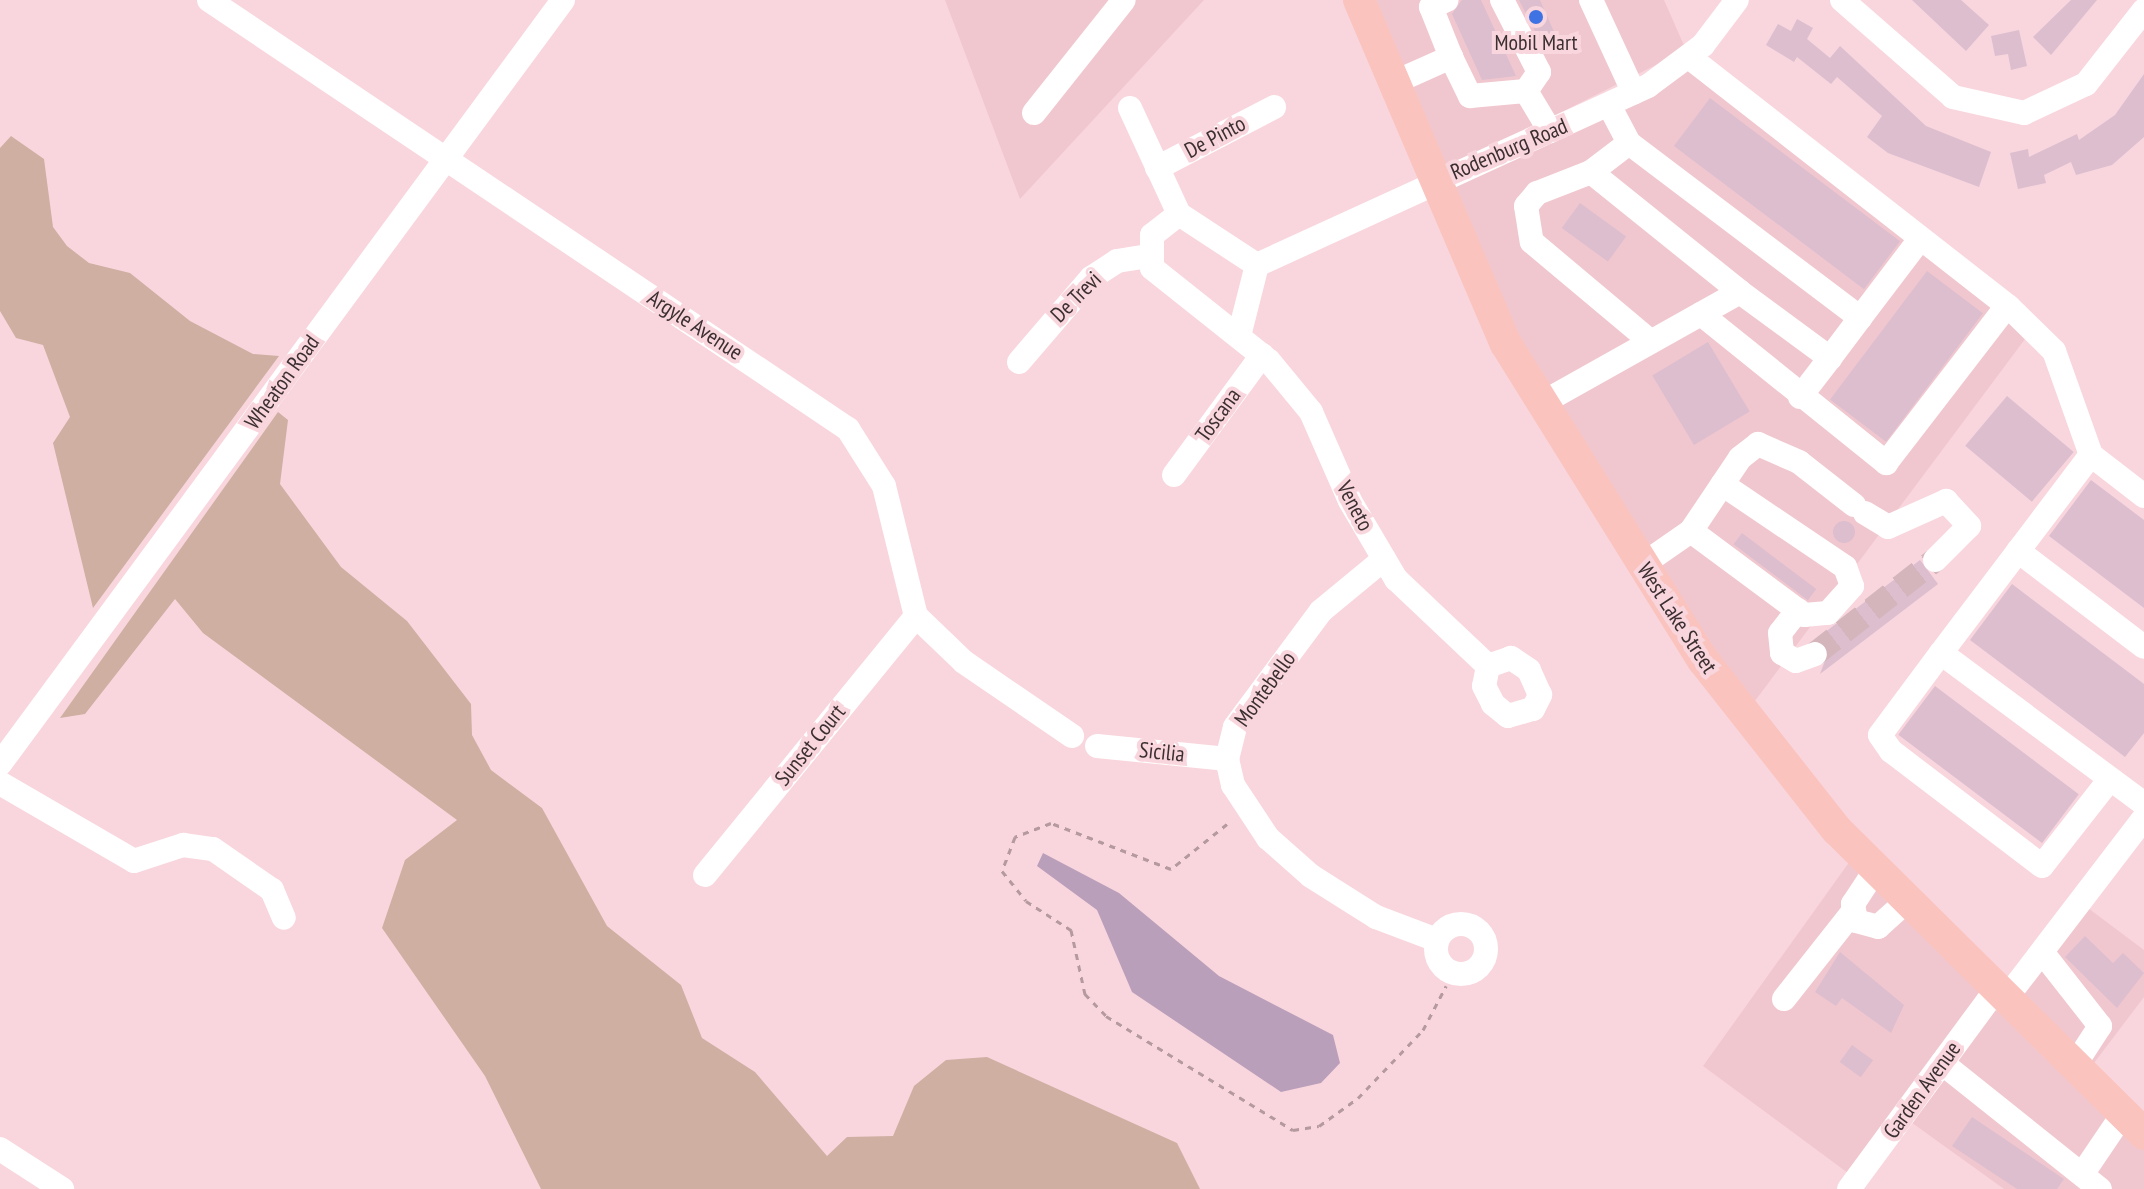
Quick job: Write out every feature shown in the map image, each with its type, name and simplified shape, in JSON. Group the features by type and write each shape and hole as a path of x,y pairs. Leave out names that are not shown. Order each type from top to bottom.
{"main road":[{"name":"West Lake Street","path":"1359,0 1506,344 1642,565 1763,742 1907,901 2000,996 2134,1124"}],"street":[{"name":"Argyle Avenue","path":"209,0 848,429 884,486 916,616"},
{"name":"Wheaton Road","path":"0,764 563,0"},
{"path":"1034,113 1124,0"},
{"path":"1447,0 1431,7 1470,96 1526,91"},
{"path":"1502,0 1539,72 1526,91"},
{"path":"1591,0 1634,93"},
{"name":"Rodenburg Road","path":"1257,265 1435,181 1634,93 1689,57 1737,0"},
{"path":"1842,0 1953,97 2024,113 2086,84 2144,10"},
{"path":"1393,83 1449,53"},
{"path":"1689,57 2007,306 2054,351 2091,455 2144,496"},
{"path":"1526,91 1550,131"},
{"path":"1609,105 1629,143 1860,318"},
{"name":"De Pinto","path":"1157,168 1274,107"},
{"path":"1130,108 1179,214 1257,265 1239,336"},
{"path":"1629,143 1591,172 1537,193 1526,206 1532,242 1651,342"},
{"path":"1591,172 1740,292 1830,358"},
{"path":"1148,256 1152,235 1179,214"},
{"path":"1800,397 1920,239"},
{"name":"Veneto","path":"1148,256 1159,276 1262,355 1311,412 1384,559 1488,666"},
{"name":"De Trevi","path":"1019,362 1091,278 1117,261 1148,256"},
{"path":"1542,403 1740,292"},
{"path":"1701,314 1800,397 1886,463 2007,306"},
{"name":"Toscana","path":"1174,475 1262,355"},
{"path":"1642,565 1691,531 1722,484 1758,444 1817,476 1888,527 1946,501 1969,526 1935,560"},
{"path":"2091,455 1880,735 1891,751 2042,866 2110,779"},
{"path":"1691,531 1798,610 1828,613 1852,586 1845,567 1722,484"},
{"path":"2018,551 2144,647"},
{"name":"Montebello","path":"1227,759 1235,727 1321,611 1384,559"},
{"path":"1798,610 1780,633 1782,653 1796,661 1815,654"},
{"path":"916,616 964,662 1072,736"},
{"name":"Sunset Court","path":"705,875 916,616"},
{"path":"1941,653 2144,804"},
{"name":"Sicilia","path":"1097,746 1227,759"},
{"path":"1227,759 1233,785 1268,838 1311,876 1376,917 1437,940"},
{"path":"0,783 134,861 183,845 224,853 272,890 284,918"},
{"name":"Garden Avenue","path":"1849,1189 1942,1063 2042,952 2144,818"},
{"path":"1784,999 1852,913 1876,869"},
{"path":"1852,913 1863,927 1878,927 1907,901"},
{"path":"2042,952 2100,1026 2074,1066"},
{"path":"1942,1063 2092,1181 2134,1124"},
{"path":"0,1149 62,1189"}],"path":[{"path":"1227,824 1171,869 1051,823 1015,837 1002,871 1026,901 1071,930 1085,994 1106,1016 1293,1130 1319,1126 1358,1098 1423,1030 1446,986"}],"shaded area":[{"path":"945,0 1204,0 1020,199"},
{"path":"1365,0 1664,0 1686,50 1437,174"},
{"path":"1697,57 2037,323 1746,713 1514,344 1444,185"},
{"path":"11,136 44,159 53,227 67,246 89,263 130,273 190,321 253,354 279,356 93,608 53,443 70,417 43,345 16,338 0,311 0,148"},
{"path":"278,412 288,420 280,484 341,567 407,621 471,704 472,735 491,770 542,808 607,926 681,985 702,1038 755,1072 827,1156 847,1137 893,1136 914,1086 946,1060 987,1057 1177,1143 1200,1189 541,1189 485,1076 382,928 405,860 457,820 203,633 175,599 85,714 60,718"},
{"path":"1043,853 1119,893 1219,976 1333,1035 1340,1063 1321,1083 1281,1092 1132,992 1097,910 1037,866"},
{"path":"1855,854 1988,992 1852,1176 1703,1066"},
{"path":"2084,905 2144,950 2144,997 2088,1071 2012,999"},
{"path":"1995,998 2144,1142 2144,1189 2004,1189 1908,1120"}],"building":[{"path":"1462,0 1481,0 1516,76 1482,80 1452,14"},
{"name":"Mobil Mart","path":"1519,0 1540,0 1555,34 1540,41"},
{"path":"1912,0 1961,0 1989,25 1966,51"},
{"path":"2071,0 2097,0 2051,55 2033,37"},
{"path":"1797,19 1813,28 1807,39 1830,58 1840,46 1926,126 1991,152 1979,187 1888,153 1867,137 1882,116 1837,77 1831,84 1797,57 1794,62 1766,45 1778,24 1791,31"},
{"path":"2019,30 2027,66 2011,70 2008,54 1995,56 1991,36"},
{"path":"2144,74 2144,137 2112,165 2076,175 2071,162 2044,175 2046,183 2018,189 2010,153 2028,149 2029,157 2077,134 2079,140 2115,115"},
{"path":"1710,98 1900,241 1864,289 1674,146"},
{"path":"1580,203 1626,237 1608,262 1562,228"},
{"path":"1927,271 1983,313 1886,442 1830,400"},
{"path":"1708,342 1750,411 1694,445 1652,375"},
{"path":"2007,396 2074,452 2032,502 1965,446"},
{"path":"2091,480 2144,520 2144,608 2049,536"},
{"path":"1844,521 1852,524 1855,532 1852,540 1844,543 1836,540 1833,532 1836,524"},
{"path":"1742,533 1816,589 1808,600 1734,544"},
{"path":"1920,560 1938,584 1820,674 1829,650 1816,639"},
{"path":"2012,584 2144,684 2144,733 2125,757 1970,640"},
{"path":"1935,686 2079,794 2042,843 1898,735"},
{"path":"2085,936 2113,963 2123,953 2144,973 2117,1008 2065,957"},
{"path":"1840,952 1904,1005 1891,1033 1842,998 1836,1006 1815,992"},
{"path":"1852,1045 1873,1060 1861,1077 1840,1062"},
{"path":"1972,1117 2064,1179 2057,1189 2017,1189 1952,1146"}],"tunnel":[{"path":"1815,654 1935,560"}],"place":[{"name":"Mobil Mart","path":"1536,17"}]}
